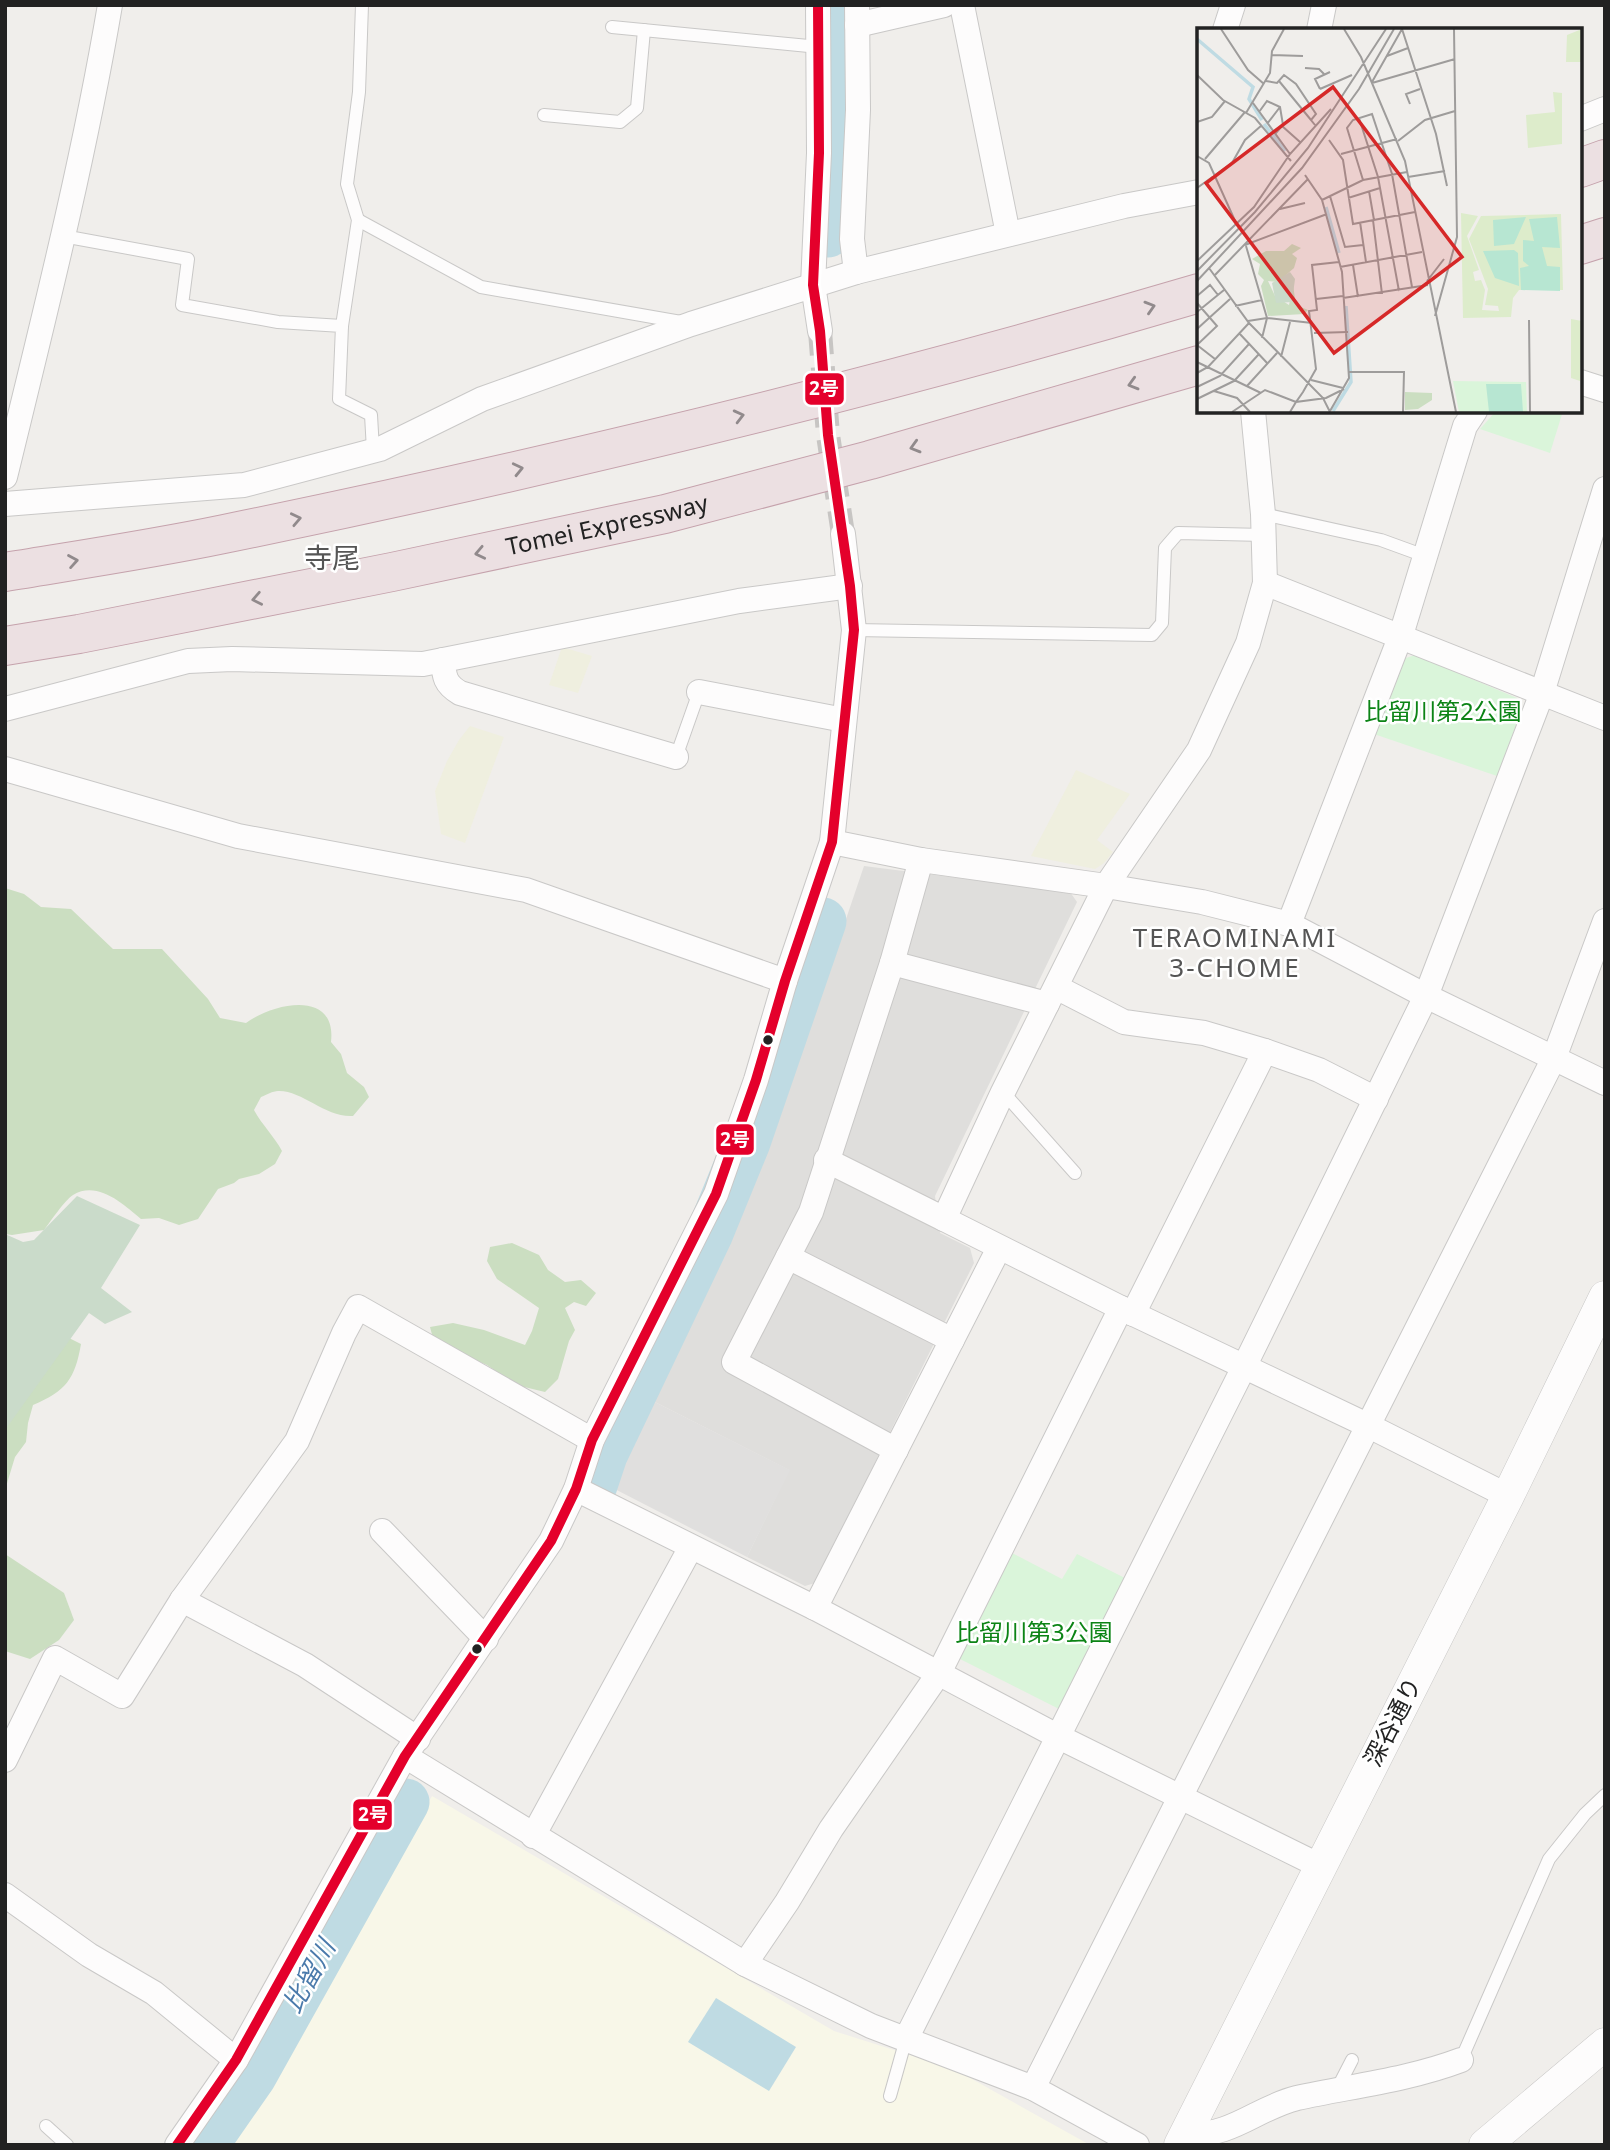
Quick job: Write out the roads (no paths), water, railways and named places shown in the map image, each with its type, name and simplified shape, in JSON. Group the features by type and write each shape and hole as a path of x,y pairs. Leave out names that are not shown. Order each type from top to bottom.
{"highway":[{"path":"1582,167 1605,159"},
{"path":"1582,244 1605,237"},
{"path":"5,572 221,535 651,438 1038,340 1197,294"},
{"name":"Tomei Expressway","path":"5,646 201,610 665,514 870,460 1197,366"}],"street":[{"path":"5,477 63,236 98,77 110,5"},
{"path":"818,5 818,153 813,285 820,331"},
{"path":"856,272 852,239 858,110 857,15 944,5"},
{"path":"962,5 1008,234"},
{"path":"1226,28 1233,5"},
{"path":"1319,28 1324,5"},
{"path":"1582,118 1605,109"},
{"path":"5,504 244,485 373,450 482,399 691,324 813,285 1124,205 1197,192"},
{"path":"1582,383 1605,390"},
{"path":"944,1219 1003,1092 1106,886 1199,750 1248,643 1265,583 1253,413"},
{"path":"1289,924 1401,635 1465,426 1474,413"},
{"path":"906,2039 1244,1367 1426,996 1542,693 1605,489"},
{"path":"177,2145 236,2060 411,1748 551,1541 576,1489 592,1440 716,1194 756,1080 785,981 832,842 854,630 843,534"},
{"path":"1265,583 1605,718"},
{"path":"5,709 188,661 232,659 423,664 739,601 850,586"},
{"path":"443,660 443,676 449,686 460,693 676,757"},
{"path":"699,692 845,720"},
{"path":"5,769 238,836 526,890 785,981"},
{"path":"832,842 921,860 1202,902 1289,924 1426,996 1605,1083"},
{"path":"896,1450 734,1362 811,1212 892,963 921,860"},
{"path":"1033,2088 1555,1058 1605,921"},
{"path":"892,963 1052,995 1124,1022 1204,1033 1319,1070 1376,1099"},
{"path":"744,1964 787,1902 831,1829 939,1673 1265,1051"},
{"path":"826,1160 999,1248 1508,1496"},
{"path":"815,1608 999,1248"},
{"path":"788,1257 952,1340"},
{"name":"深谷通り","path":"1183,2139 1508,1496 1605,1297"},
{"path":"5,1760 55,1658 122,1696 182,1600 297,1441 358,1307 592,1440"},
{"path":"576,1489 815,1608 1059,1737 1320,1866"},
{"path":"382,1531 486,1639"},
{"path":"533,1836 691,1547"},
{"path":"182,1600 305,1665 411,1748 533,1836 744,1964 842,2013 1033,2088 1137,2145"},
{"path":"5,1895 89,1955 154,1993 236,2060"},
{"path":"1485,2145 1605,2044"},
{"path":"1183,2139 1220,2132 1294,2099 1335,2092 1461,2060"}],"lane":[{"path":"362,5 359,92 347,184 358,220 342,326 339,399 371,415 373,450"},
{"path":"612,27 819,47"},
{"path":"544,115 620,122 637,108 644,30"},
{"path":"358,220 481,287 691,324"},
{"path":"63,236 188,259 182,305 278,322 342,326"},
{"path":"854,630 1152,635 1162,623 1165,548 1178,533 1263,524 1381,540 1425,556"},
{"path":"676,757 699,692"},
{"path":"1003,1092 1075,1173"},
{"path":"1461,2060 1549,1859 1585,1814 1605,1795"},
{"path":"890,2096 906,2039"},
{"path":"1335,2092 1352,2060"},
{"path":"46,2126 68,2145"}],"water":[{"path":"716,1998 796,2047 769,2091 688,2042"}],"waterway":[{"name":"比留川","path":"828,234 834,174 834,5"},
{"name":"比留川","path":"594,1485 604,1455 709,1235 747,1142 823,921"},
{"name":"比留川","path":"205,2145 253,2076 406,1802"}],"tunnel":[{"path":"820,331 828,435 843,534"}],"district":[{"name":"寺尾","path":"332,558"},
{"name":"TERAOMINAMI 3-CHOME","path":"1235,953"}],"park label":[{"name":"比留川第2公園","path":"1443,712"},
{"name":"比留川第3公園","path":"1034,1633"}]}
